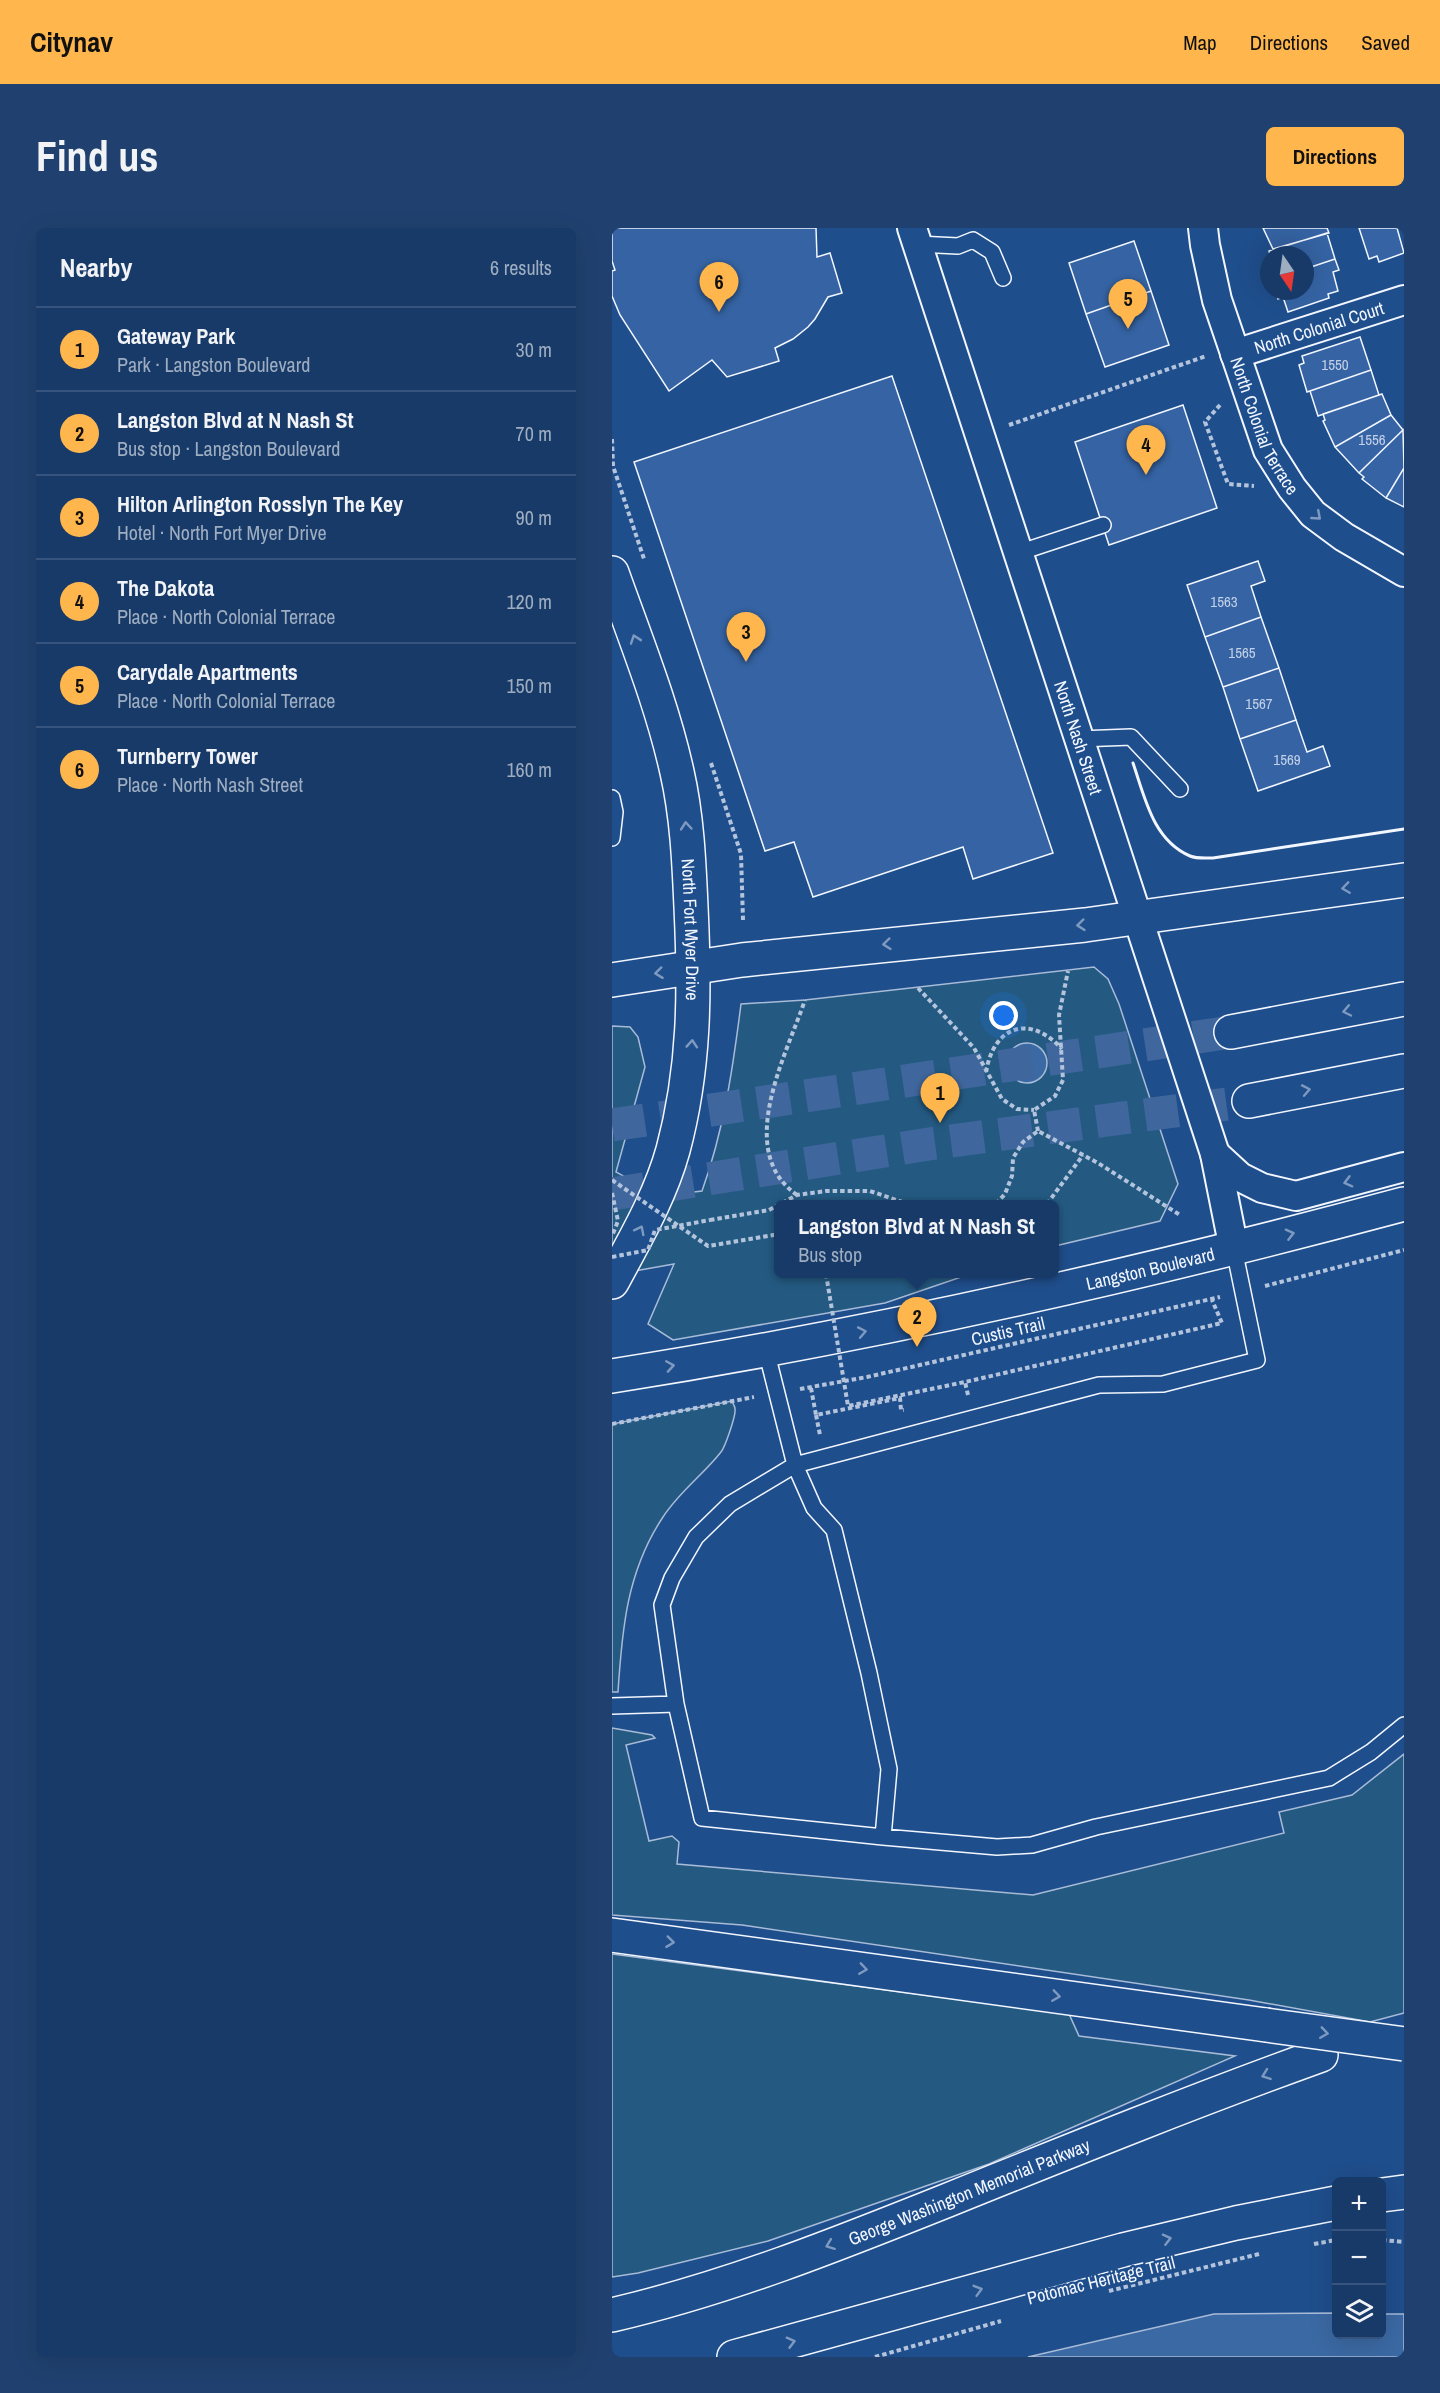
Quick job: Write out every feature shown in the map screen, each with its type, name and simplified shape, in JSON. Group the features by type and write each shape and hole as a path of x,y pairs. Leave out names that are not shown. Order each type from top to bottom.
{"main road":[{"name":"North Fort Myer Drive","path":"612,573 648,676 677,771 686,820 694,968 691,1059 673,1151 642,1227 612,1281"},
{"path":"616,978 742,960 1085,925 1404,880"},
{"path":"1231,1032 1404,999"},
{"path":"1249,1101 1404,1071"},
{"name":"Langston Boulevard","path":"612,1376 766,1350 1069,1289 1234,1249 1404,1204"},
{"path":"612,1935 1404,2044"},
{"name":"George Washington Memorial Parkway","path":"612,2314 689,2295 798,2258 1218,2092 1321,2055"},
{"path":"1386,2194 1404,2192"},
{"path":"734,2357 1122,2250 1225,2225 1332,2204"}],"street":[{"name":"North Colonial Terrace","path":"1203,228 1215,291 1222,354 1268,450 1292,488 1313,514 1344,537 1404,572"},
{"name":"North Nash Street","path":"915,236 1215,1154 1234,1249"},
{"name":"North Colonial Court","path":"1222,354 1404,300"},
{"path":"1215,1154 1240,1177 1262,1188 1296,1196 1404,1167"}],"lane":[{"path":"915,236 958,246 973,240 992,252 1003,278"},
{"path":"1018,553 1102,525"},
{"path":"1079,739 1131,737 1180,789"},
{"path":"612,798 615,812 612,838"},
{"path":"1234,1249 1257,1360 1163,1384 1099,1385 795,1465 730,1504 696,1537 672,1578 662,1605 676,1704 702,1818 997,1847 1032,1845 1096,1827 1329,1778 1371,1752 1404,1725"},
{"path":"766,1350 795,1465 814,1508 834,1530 869,1672 889,1769 883,1837"},
{"path":"612,1706 676,1704"}],"path":[{"path":"1008,425 1222,354"},
{"path":"1224,400 1205,422 1228,484 1261,486"},
{"path":"918,988 974,1048 1002,1099 1017,1109 1035,1110 1055,1096 1064,1080 1059,1015 1068,971"},
{"path":"797,1195 785,1186 770,1160 766,1139 775,1082 805,1000"},
{"path":"986,1072 988,1058 994,1045 1007,1033 1030,1028 1044,1033 1062,1049"},
{"path":"1035,1110 1038,1131"},
{"path":"1038,1131 1161,1201 1180,1215"},
{"path":"1000,1200 1005,1194 1012,1176 1013,1158 1023,1142 1038,1131"},
{"path":"1050,1200 1083,1155"},
{"path":"612,1180 708,1246 774,1235"},
{"path":"788,1200 797,1195 826,1191 870,1191 896,1200"},
{"path":"612,1193 618,1221 612,1236"},
{"path":"612,1257 648,1250 655,1230 774,1207"},
{"path":"1283,1281 1404,1250"},
{"path":"827,1278 848,1406 965,1382 968,1397"},
{"name":"Custis Trail","path":"816,1415 811,1388 1212,1300 1222,1323 965,1382"},
{"path":"612,1424 744,1398"},
{"path":"820,1435 816,1415 900,1398 902,1410 913,1408"},
{"path":"1307,2245 1332,2241"},
{"path":"1386,2241 1404,2242"},
{"name":"Potomac Heritage Trail","path":"1098,2293 1265,2253"},
{"name":"Potomac Heritage Trail","path":"875,2357 1009,2318"}],"shaded area":[{"path":"1094,967 1108,979 1119,1004 1178,1184 1160,1221 1059,1245 1059,1200 774,1200 774,1278 958,1278 885,1303 673,1340 648,1324 674,1264 612,1275 612,1026 630,1027 638,1037 645,1067 616,1172 659,1196 702,1191 722,1122 741,1004 805,1000"},
{"path":"1027,1043 1035,1044 1041,1049 1046,1055 1046,1071 1041,1077 1035,1082 1027,1083 1019,1082 1013,1077 1008,1071 1007,1063 1008,1055 1013,1049 1019,1044"},
{"path":"732,1401 735,1413 723,1449 663,1517 641,1558 628,1601 618,1692 612,1692 612,1424"},
{"path":"612,1728 652,1735 655,1738 626,1745 649,1841 672,1836 679,1842 677,1864 1033,1895 1284,1833 1279,1812 1352,1795 1404,1754 1404,2013 1370,2022 1249,2000 742,1925 612,1915"},
{"path":"612,1954 1069,2014 1079,2036 1235,2056 989,2164 768,2241 638,2273 612,2277"},
{"path":"1332,2313 1332,2339 1386,2339 1386,2314 1404,2314 1404,2357 1028,2357 1214,2314"}],"building":[{"path":"612,228 816,228 817,257 830,253 842,293 828,297 808,327 793,339 775,348 779,361 727,377 712,360 669,391 620,315 612,296 612,271 615,270 612,261"},
{"path":"1263,228 1327,228 1329,233 1284,246 1272,246"},
{"path":"1359,228 1397,228 1404,253 1379,262 1377,256 1369,259"},
{"path":"1327,233 1335,259 1314,266 1314,246 1285,246"},
{"path":"1134,241 1151,291 1086,314 1069,263"},
{"path":"1335,259 1339,270 1333,272 1338,291 1328,294 1329,298 1288,312 1284,300 1314,300 1314,266"},
{"path":"1151,291 1169,345 1105,367 1086,314"},
{"path":"1360,337 1371,370 1307,392 1299,365 1304,363 1302,356"},
{"path":"1371,370 1379,395 1318,416 1310,391"},
{"path":"892,376 1053,853 973,879 963,847 813,897 794,842 765,851 634,462"},
{"path":"1382,394 1391,415 1335,447 1323,421 1325,420 1323,414"},
{"path":"1183,405 1217,508 1109,545 1075,442"},
{"path":"1391,415 1403,430 1359,473 1335,447"},
{"path":"1403,430 1404,468 1386,498 1362,479 1364,477 1359,473"},
{"path":"1404,468 1404,507 1386,498"},
{"path":"1258,561 1265,581 1251,586 1261,617 1205,637 1187,585"},
{"path":"1261,617 1279,668 1223,687 1205,637"},
{"path":"1279,668 1296,720 1240,739 1223,687"},
{"path":"1296,720 1307,752 1323,746 1330,766 1258,791 1240,739"}],"tunnel":[{"path":"612,1125 1231,1032"},
{"path":"612,1194 929,1144 1249,1101"}],"wall":[{"path":"1133,763 1152,817 1159,829 1177,849 1193,857 1213,858 1404,829"}],"place":[{"name":"Turnberry Tower","path":"719,312"},
{"name":"Carydale Apartments","path":"1128,329"},
{"name":"The Dakota","path":"1146,475"},
{"name":"Hilton Arlington Rosslyn The Key","path":"746,662"},
{"name":"Gateway Park","path":"940,1123"},
{"name":"Langston Blvd at N Nash St","path":"917,1347"}]}
